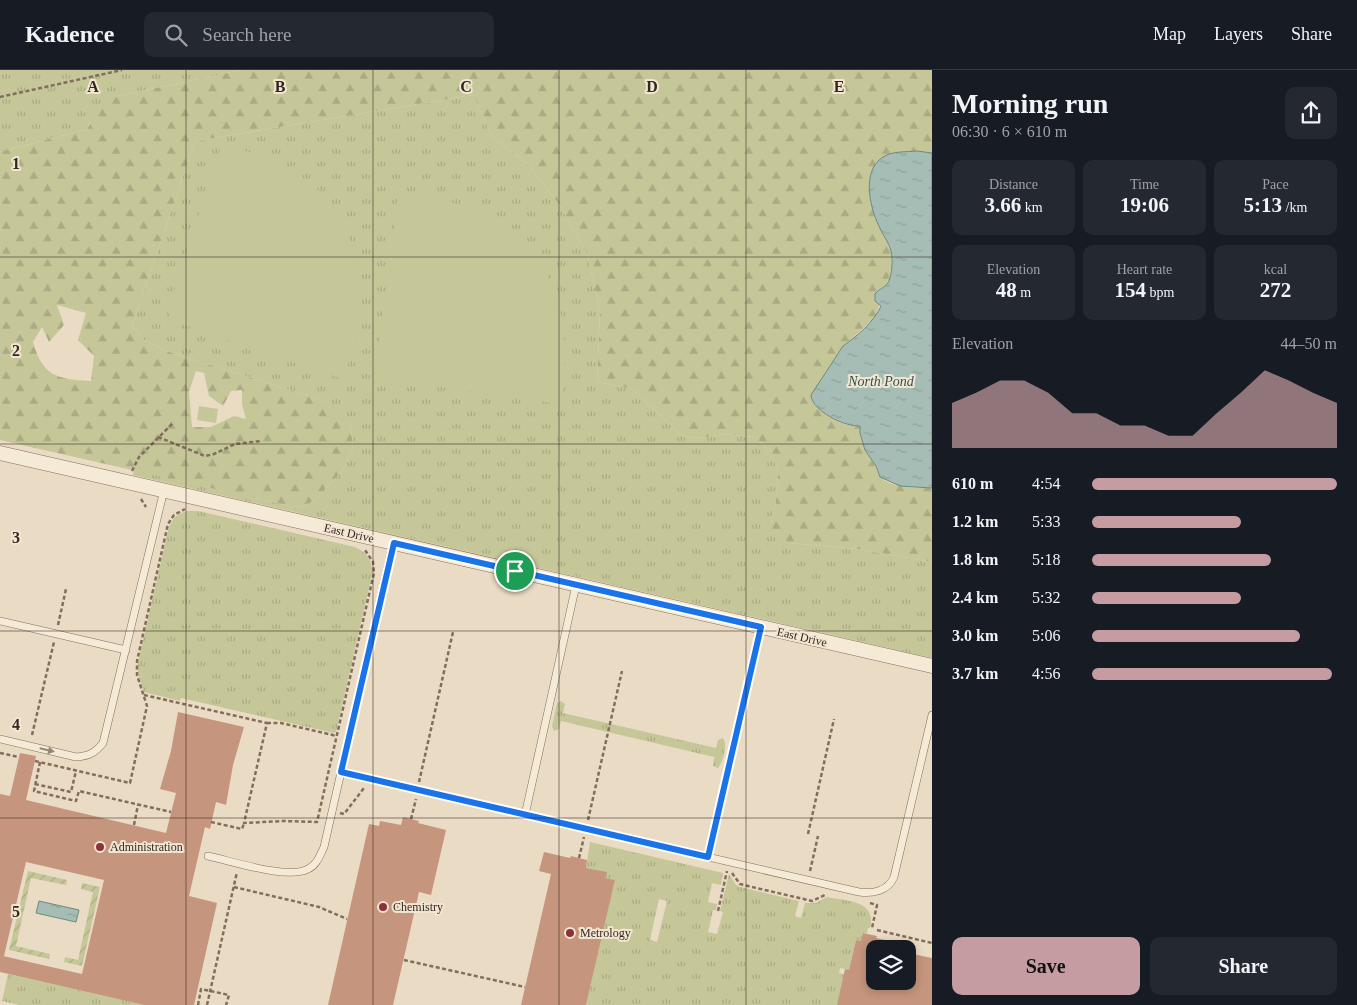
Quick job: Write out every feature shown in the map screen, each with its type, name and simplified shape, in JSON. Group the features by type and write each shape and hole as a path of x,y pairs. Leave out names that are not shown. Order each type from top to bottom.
{"street":[{"name":"East Drive","path":"0,452 932,666"}],"lane":[{"path":"0,739 76,757 87,756 96,752 103,743 164,490"},
{"path":"208,856 285,874 299,873 310,868 318,860 324,847 394,543"},
{"path":"525,815 576,585"},
{"path":"0,621 126,650"},
{"path":"708,857 761,627"},
{"path":"341,772 866,893 883,889 892,881 932,715"}],"path":[{"path":"0,97 122,70"},
{"path":"131,474 139,457 174,422"},
{"path":"158,437 205,456 235,444 261,441"},
{"path":"35,761 130,783 147,710 147,702 136,675 136,667 166,530 174,515 188,508"},
{"path":"244,823 317,822 374,572 371,558 362,548"},
{"path":"57,626 66,589"},
{"path":"419,783 453,632"},
{"path":"32,735 54,641"},
{"path":"587,821 622,671"},
{"path":"144,695 267,723 281,723 337,736"},
{"path":"808,834 834,719"},
{"path":"211,822 242,829 267,723"},
{"path":"0,753 19,758"},
{"path":"40,762 34,791 76,801 78,792 171,812"},
{"path":"35,784 71,792 76,771"},
{"path":"339,812 344,814 364,788 372,790"},
{"path":"411,819 416,798 425,802"},
{"path":"134,825 138,805"},
{"path":"808,880 818,836"},
{"path":"579,858 584,837 593,840"},
{"path":"207,1005 239,863"},
{"path":"718,910 727,870 731,872 740,884 748,886 812,900 831,894"},
{"path":"234,887 319,907 347,919"},
{"path":"868,903 877,905 872,928"},
{"path":"877,930 932,943"},
{"path":"404,960 525,987"},
{"path":"198,1005 201,989 228,996 226,1005"}],"green space":[{"path":"0,70 241,70 118,96 89,124 87,129 0,152"},
{"path":"241,70 932,70 932,153 910,151 890,155 882,159 872,175 870,188 871,205 891,252 888,284 879,289 876,302 880,304 875,317 848,342 814,404 841,423 860,426 865,449 884,480 897,485 932,488 932,562 858,549 789,543 774,535 771,523 776,502 778,473 771,451 754,437 724,434 695,439 680,434 633,389 597,382 600,311 587,253 559,204 526,162 493,138 473,95 195,141 132,326 144,340 166,351 325,401 336,408 351,426 353,450 342,471 315,500 299,508 0,440 0,152 87,129 99,108 118,96","holes":["57,305 86,313 78,340 94,356 91,381 69,379 53,374 42,363 37,354 33,342 42,327 49,342 64,325","196,371 204,373 209,396 223,406 231,391 242,390 242,404 246,419 234,416 211,427 192,427 189,392"]},
{"path":"473,95 493,138 526,162 559,204 587,253 600,311 597,382 633,389 680,434 695,439 724,434 754,437 771,451 778,473 776,502 771,523 789,543 858,549 932,562 932,658 133,475 134,470 299,508 315,500 342,471 353,450 351,426 325,401 166,351 144,340 132,326 195,141"},
{"path":"222,144 267,159 299,175 323,195 336,211 345,228 357,265 360,305 355,338 343,379 172,321 167,311"},
{"path":"399,195 447,202 481,212 508,227 523,240 535,255 554,290 560,309 565,361 560,404 381,378 375,370"},
{"path":"199,406 218,409 216,423 197,420"},
{"path":"187,511 198,511 355,547 369,558 372,566 372,575 336,732 181,698 180,701 144,692 138,675 138,662 168,531 174,518"},
{"path":"561,701 565,704 563,713 716,748 718,740 723,738 725,749 723,758 718,768 713,766 714,757 561,721 559,729 554,731 552,726 557,703"},
{"path":"590,842 723,873 721,885 712,883 708,902 717,904 716,910 713,910 708,932 717,934 723,912 720,911 729,874 736,885 740,887 799,901 795,916 801,918 805,903 816,903 827,897 859,904 869,912 871,919 870,928 868,928 867,933 863,933 861,941 856,940 849,970 840,968 839,973 847,975 837,1005 586,1005 615,880 605,878 606,872 586,868","holes":["659,899 667,901 657,942 650,940"]},
{"path":"28,871 67,880 66,885 31,878 16,946 50,954 49,959 9,950"},
{"path":"82,883 100,887 82,966 64,962 65,957 78,960 93,892 81,889"},
{"path":"8,974 144,1005 19,1005 2,1001"}],"water":[{"name":"North Pond","path":"917,151 932,153 932,488 900,486 880,477 876,466 865,450 860,426 846,424 830,417 817,407 811,395 843,346 874,318 881,306 875,301 875,294 886,285 890,278 891,251 873,210 869,190 872,171 876,163 887,155"},
{"path":"39,901 79,910 76,922 36,913"}],"building":[{"name":"Administration","path":"178,712 244,727 233,765 226,805 216,802 210,829 205,827 189,896 217,903 194,1005 144,1005 0,972 0,794 10,796 20,753 36,756 26,800 166,833 176,793 160,789 171,751","holes":["26,862 104,880 82,974 3,956"]},
{"name":"Chemistry","path":"403,817 446,830 431,895 419,892 393,1005 328,1005 369,824 379,826 380,821 401,825"},
{"name":"Metrology","path":"544,852 587,860 586,868 607,872 605,878 615,880 586,1005 521,1005 551,874 539,871"},
{"path":"863,933 885,940 866,940 866,990 916,990 916,955 932,958 932,1005 837,1005 845,969 849,970 856,940 861,941"}],"place":[{"name":"Administration","path":"100,847"},
{"name":"Chemistry","path":"383,907"},
{"name":"Metrology","path":"570,933"}],"route":[{"path":"394,543 515,571 761,627 708,857 341,772 394,543"}]}
